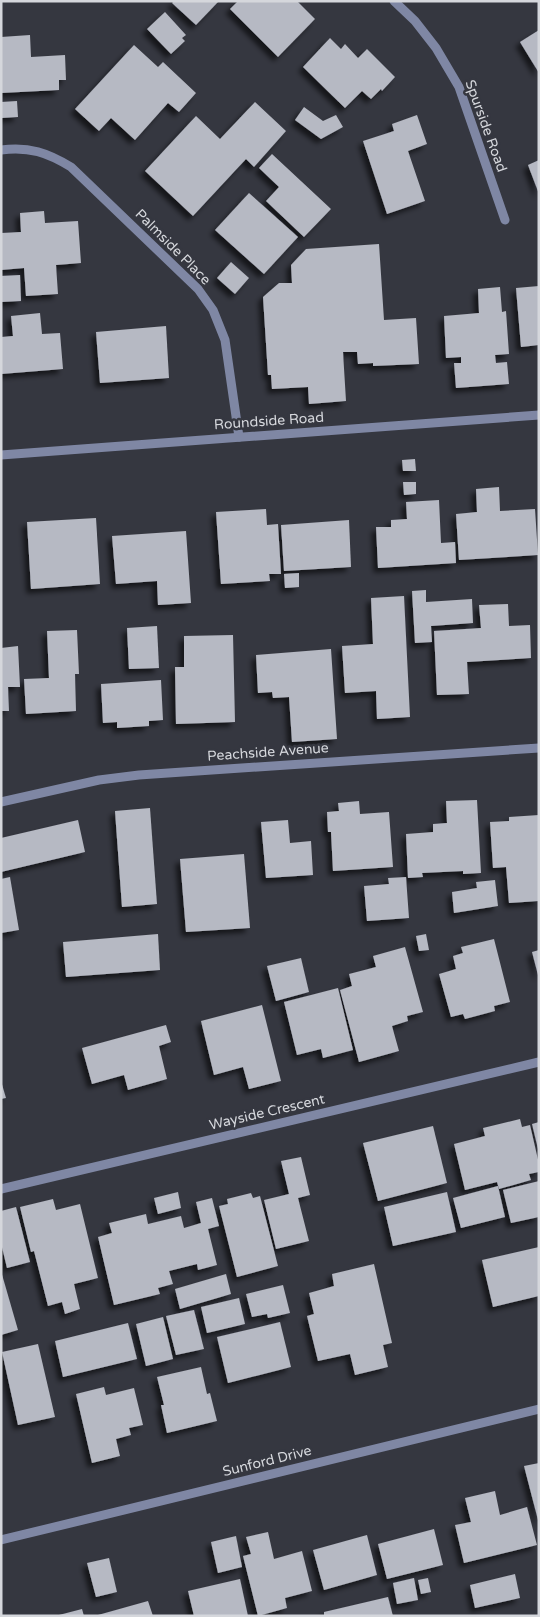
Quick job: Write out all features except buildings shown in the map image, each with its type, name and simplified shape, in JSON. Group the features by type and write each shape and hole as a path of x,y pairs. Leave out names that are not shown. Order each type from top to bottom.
{"street":[{"name":"Spurside Road","path":"394,1 415,21 436,48 459,87 505,220"},
{"name":"Palmside Place","path":"1,150 14,148 35,150 52,156 71,167 198,288 213,310 225,340 239,437"},
{"name":"Roundside Road","path":"1,455 539,415"},
{"name":"Peachside Avenue","path":"1,802 99,780 139,775 539,748"},
{"name":"Wayside Crescent","path":"1,1189 539,1062"},
{"name":"Sunford Drive","path":"1,1540 539,1409"}]}
